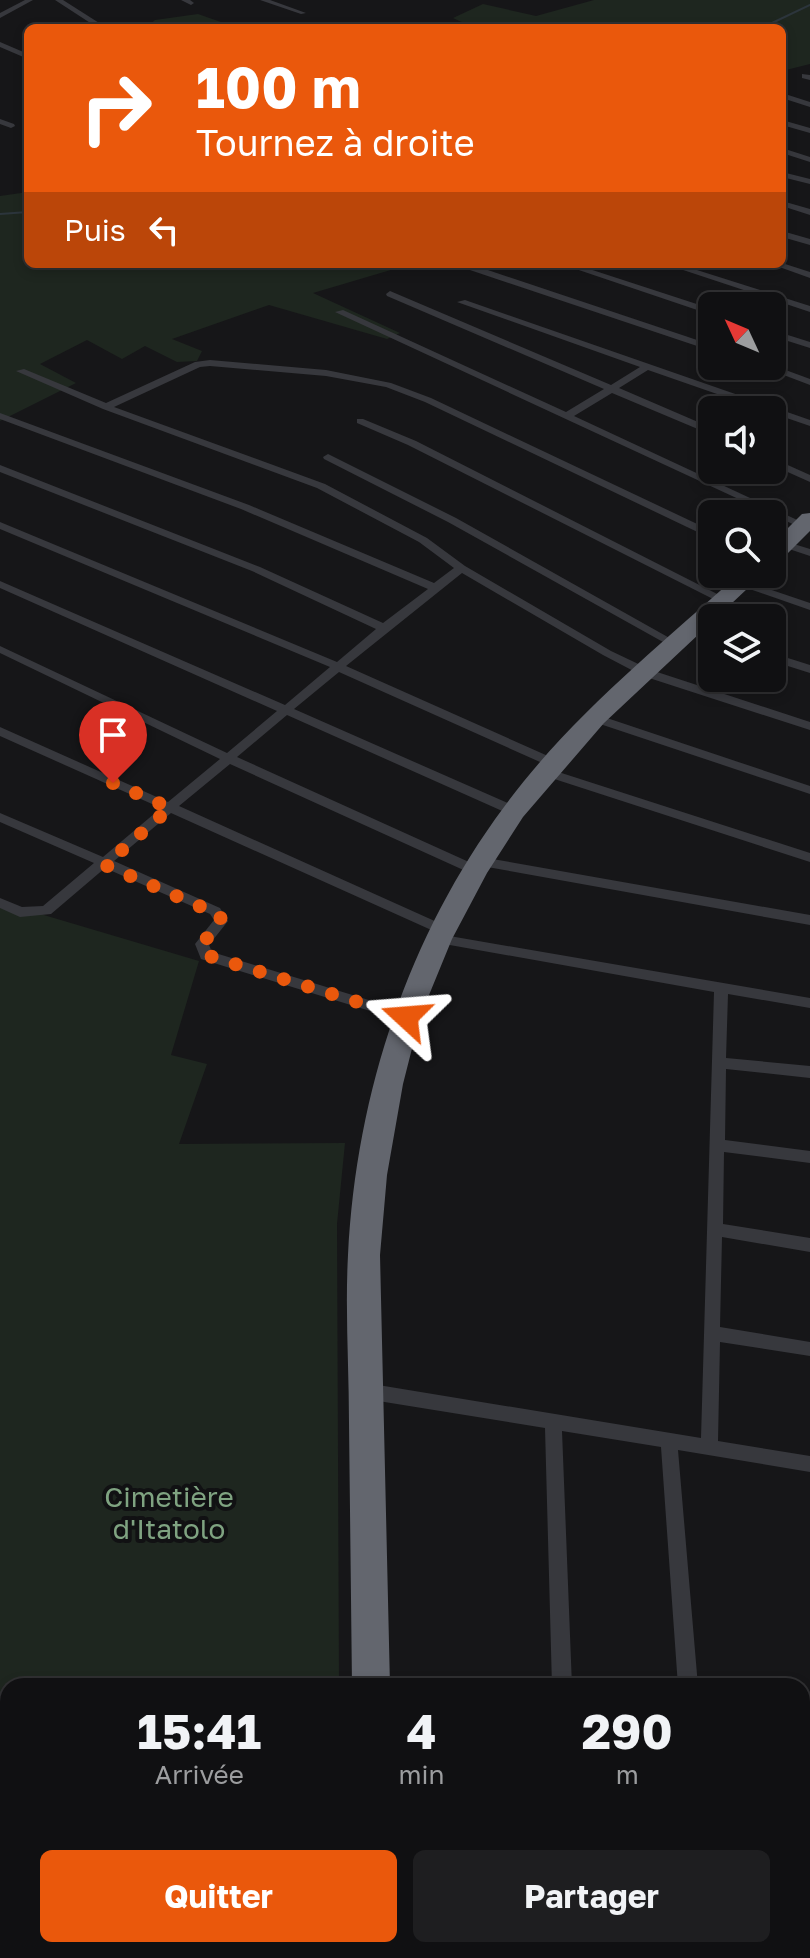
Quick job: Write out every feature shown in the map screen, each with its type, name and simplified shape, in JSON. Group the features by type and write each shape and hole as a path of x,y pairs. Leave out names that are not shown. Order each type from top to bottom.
{"highway":[{"path":"786,542 807,522"},
{"path":"371,1678 362,1299 367,1215 388,1084 406,1017 440,934 478,866 514,811 595,718 693,639 737,588"}],"street":[{"path":"0,16 30,0"},
{"path":"58,0 97,24"},
{"path":"263,0 303,13"},
{"path":"0,4 19,7"},
{"path":"0,44 24,55"},
{"path":"0,54 13,50"},
{"path":"786,96 810,105"},
{"path":"0,121 11,126"},
{"path":"786,123 810,131"},
{"path":"786,151 810,160"},
{"path":"786,175 810,182"},
{"path":"786,204 810,212"},
{"path":"786,235 810,242"},
{"path":"786,267 810,275"},
{"path":"473,268 698,343"},
{"path":"577,268 698,307"},
{"path":"682,268 810,309"},
{"path":"390,294 698,426"},
{"path":"462,302 810,423"},
{"path":"340,312 807,522"},
{"path":"786,337 810,345"},
{"path":"106,407 198,364 326,373 375,382 428,400 698,528"},
{"path":"569,415 648,366"},
{"path":"21,371 106,407 321,486 423,540 461,568 647,673 810,726"},
{"path":"786,373 810,382"},
{"path":"0,416 245,507 436,588"},
{"path":"360,421 698,568"},
{"path":"328,457 693,639"},
{"path":"0,468 256,569 384,628"},
{"path":"786,468 810,479"},
{"path":"0,525 339,667 550,767 810,858"},
{"path":"786,551 810,553"},
{"path":"0,903 20,912 46,911 105,865 384,628 461,568"},
{"path":"0,584 514,811"},
{"path":"746,588 810,607"},
{"path":"0,649 228,758 478,866 810,920"},
{"path":"786,661 810,669"},
{"path":"595,718 810,790"},
{"path":"0,731 440,934 721,989 810,1003"},
{"path":"0,817 220,915 221,921 202,944 206,955 406,1017"},
{"path":"709,1447 721,989"},
{"path":"720,1063 810,1072"},
{"path":"718,1145 810,1157"},
{"path":"714,1229 810,1245"},
{"path":"712,1333 810,1349"},
{"path":"366,1390 810,1464"},
{"path":"553,1421 562,1678"},
{"path":"669,1441 687,1678"}],"green space":[{"path":"594,0 810,0 810,64 786,70 786,24 466,24 453,18 483,4 536,16"},
{"path":"198,14 227,24 150,24 155,20"},
{"path":"24,193 24,268 397,268 313,293 400,333 387,339 269,305 172,339 202,351 197,361 177,362 145,346 122,359 87,340 40,364 76,383 0,421 0,196"},
{"name":"Cimetière d'Itatolo","path":"0,902 199,961 171,1055 207,1064 179,1144 345,1143 337,1224 339,1678 0,1678"}],"waterway":[{"path":"735,24 772,23 810,5"},
{"path":"0,214 24,212"}],"route":[{"path":"113,783 170,808 105,865 220,915 221,921 202,944 206,955 406,1017"}]}
